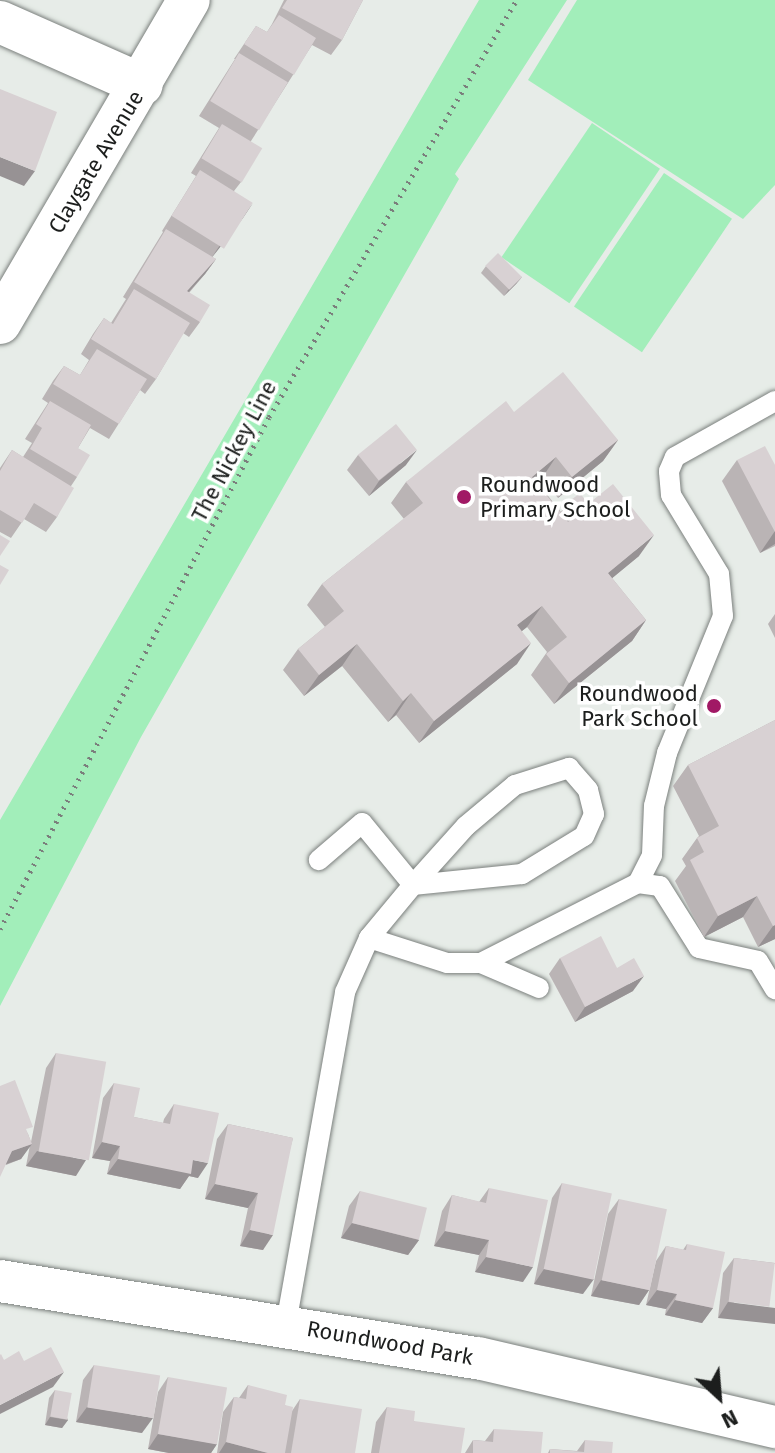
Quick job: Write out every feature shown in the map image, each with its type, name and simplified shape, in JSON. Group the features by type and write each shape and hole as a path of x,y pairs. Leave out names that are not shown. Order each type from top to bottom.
{"street":[{"name":"Claygate Avenue","path":"0,323 189,0"},
{"path":"0,22 142,85"},
{"name":"Roundwood Park","path":"0,1281 286,1324 478,1358 775,1427"}],"lane":[{"path":"638,883 652,855 654,806 667,753 723,616 719,574 671,495 669,471 675,457 775,401"},
{"path":"286,1324 345,992 369,938 413,885 466,826 515,785 569,768 588,790 594,814 584,836 557,856 522,874 413,885"},
{"path":"319,860 362,823 413,885"},
{"path":"481,963 638,883 660,886 699,948 758,961 775,989"},
{"path":"369,938 447,963 481,963 539,988"}],"path":[{"name":"The Nickey Line","path":"0,929 269,417 517,0"}],"green space":[{"path":"479,0 567,0 455,174 459,179 141,737 0,1006 0,820"},
{"path":"577,0 775,0 775,185 743,219 528,80"},
{"path":"592,123 660,169 569,303 501,257"},
{"path":"664,173 732,219 642,352 574,306"}],"building":[{"path":"287,0 363,0 342,40 282,8"},
{"path":"279,15 316,38 294,75 244,44 256,26 267,32"},
{"path":"239,53 288,82 259,130 210,101"},
{"path":"0,89 57,112 35,171 0,157"},
{"path":"222,124 262,148 242,182 201,158"},
{"path":"200,170 253,203 224,249 171,216"},
{"path":"166,229 216,259 187,291 210,305 200,322 134,282"},
{"path":"498,253 522,277 509,290 485,266"},
{"path":"134,289 190,323 156,379 91,339 104,318 113,324"},
{"path":"97,349 147,379 119,424 53,384 64,366 80,375"},
{"path":"563,372 618,440 572,477 556,457 532,477 568,522 576,516 566,504 580,493 588,504 613,484 654,535 608,573 646,620 569,683 546,654 567,637 542,606 517,625 531,643 434,721 411,693 403,701 357,644 319,675 298,649 344,611 322,584 423,503 406,482 506,401 514,412"},
{"path":"50,401 91,425 78,448 90,455 77,477 30,449 42,428 36,424"},
{"path":"396,424 417,450 379,480 358,455"},
{"path":"765,446 775,465 775,532 737,460"},
{"path":"12,450 74,488 57,517 34,503 22,523 0,510 0,471"},
{"path":"0,535 10,541 0,556"},
{"path":"0,565 9,570 0,585"},
{"path":"775,720 773,926 757,896 718,916 690,860 704,852 697,838 719,826 688,765"},
{"path":"601,936 617,968 634,958 644,976 585,1007 560,958"},
{"path":"56,1053 106,1062 89,1160 39,1151"},
{"path":"15,1080 33,1127 26,1129 32,1144 12,1151 0,1177 0,1086"},
{"path":"114,1083 140,1088 134,1117 170,1124 174,1104 219,1113 208,1163 193,1160 191,1174 118,1159 120,1146 102,1142"},
{"path":"228,1124 293,1138 273,1235 250,1230 258,1193 215,1184"},
{"path":"562,1183 612,1194 594,1280 544,1269"},
{"path":"489,1188 548,1200 533,1267 486,1257 489,1240 445,1231 452,1195 486,1203"},
{"path":"360,1191 427,1208 419,1240 352,1223"},
{"path":"619,1199 667,1209 650,1290 602,1280"},
{"path":"687,1244 725,1252 713,1308 675,1300 677,1294 657,1290 666,1246 686,1250"},
{"path":"734,1258 775,1263 769,1307 729,1302"},
{"path":"51,1347 64,1372 0,1405 0,1355 4,1360 19,1351 24,1361"},
{"path":"94,1365 160,1375 153,1418 87,1407"},
{"path":"168,1377 227,1387 217,1445 158,1434"},
{"path":"248,1385 287,1395 285,1405 293,1407 285,1453 268,1453 226,1442 234,1397 246,1399"},
{"path":"55,1390 72,1393 67,1420 50,1417"},
{"path":"300,1399 362,1409 355,1453 291,1453"},
{"path":"387,1407 415,1411 414,1421 465,1428 461,1453 379,1453"},
{"path":"494,1429 543,1432 541,1453 473,1453 473,1440 493,1442"},
{"path":"585,1440 613,1442 612,1453 550,1453 550,1449 584,1452"}],"place":[{"name":"Roundwood Primary School","path":"464,497"},
{"name":"Roundwood Park School","path":"714,706"}]}
